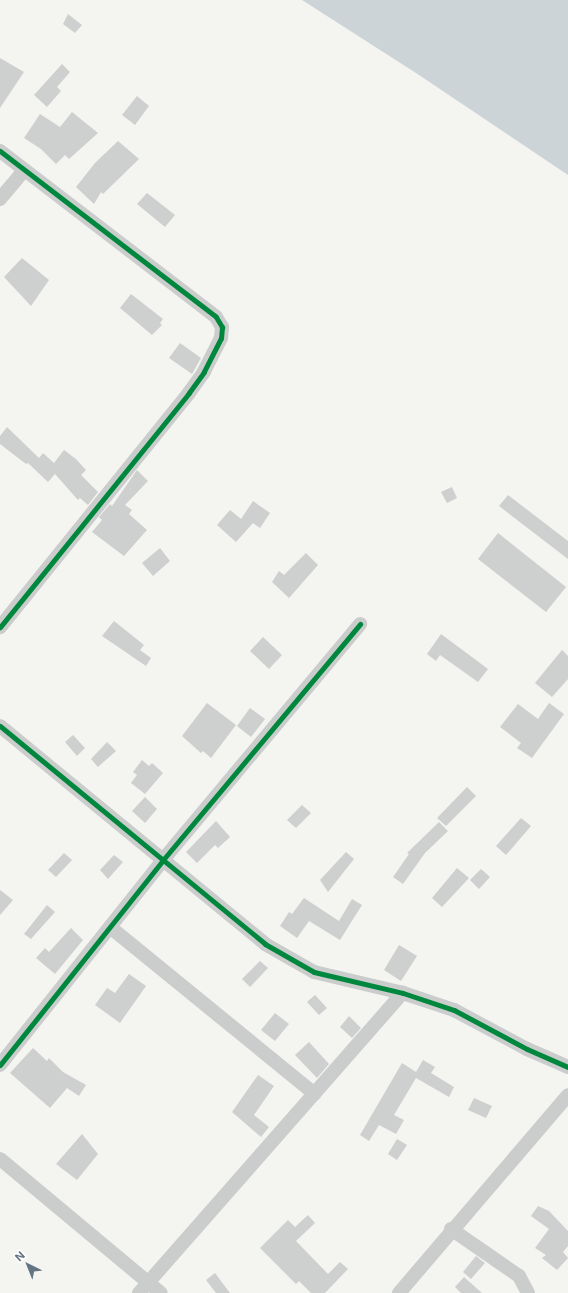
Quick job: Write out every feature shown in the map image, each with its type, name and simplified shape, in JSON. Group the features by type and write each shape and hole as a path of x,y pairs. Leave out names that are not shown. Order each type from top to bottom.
{"street":[{"path":"0,151 216,316 222,327 221,338 204,372 189,393 0,628"},
{"path":"0,199 24,170"},
{"path":"0,1065 162,861 360,624"},
{"path":"0,726 162,861 265,944 314,972 403,993 454,1010 527,1049 568,1067"},
{"path":"110,927 315,1094"},
{"path":"144,1288 403,993"},
{"path":"399,1293 451,1229 568,1095"},
{"path":"0,1159 144,1288 161,1293"},
{"path":"451,1229 519,1276 528,1293"}],"shaded area":[{"path":"302,0 568,0 568,175 416,73"}],"building":[{"path":"68,14 82,25 75,33 63,24"},
{"path":"0,58 24,72 0,108"},
{"path":"62,64 70,72 57,87 61,91 47,107 34,95"},
{"path":"137,96 149,106 135,125 122,115"},
{"path":"72,112 98,133 69,159 65,155 56,164 41,149 24,138 40,114 60,127"},
{"path":"118,141 139,159 103,194 101,192 94,204 76,187 95,163"},
{"path":"147,193 175,215 165,227 137,204"},
{"path":"22,258 49,280 31,306 4,277"},
{"path":"131,294 163,319 160,323 162,325 152,335 120,308"},
{"path":"180,343 201,358 192,374 169,358"},
{"path":"7,427 39,458 43,453 54,463 64,450 76,459 86,470 81,475 98,492 88,505 80,498 78,500 55,474 48,482 28,463 26,464 0,444 0,436"},
{"path":"137,470 148,481 125,505 132,510 129,514 147,530 124,556 92,532 102,520 99,517 110,504 112,506"},
{"path":"452,487 457,498 447,503 441,492"},
{"path":"508,495 568,541 568,559 499,506"},
{"path":"253,501 270,513 260,528 253,523 236,542 217,525 230,510 241,519"},
{"path":"498,533 566,587 546,612 478,559"},
{"path":"160,548 170,561 153,576 142,563"},
{"path":"306,553 318,565 289,598 272,582 279,571 284,575"},
{"path":"114,621 144,645 140,650 151,658 146,666 102,636"},
{"path":"441,634 488,669 478,682 440,655 436,661 427,654"},
{"path":"263,637 282,655 269,669 250,651"},
{"path":"562,650 568,656 568,679 552,697 535,683"},
{"path":"207,703 236,725 211,758 203,751 201,753 182,736"},
{"path":"549,703 564,714 532,758 517,748 521,743 500,727 518,704 538,719"},
{"path":"250,708 265,719 251,737 237,726"},
{"path":"73,735 85,748 77,756 65,742"},
{"path":"107,742 116,751 98,767 91,759"},
{"path":"142,760 149,766 152,763 163,773 145,794 131,783 137,775 133,772"},
{"path":"467,787 476,796 446,826 437,818"},
{"path":"145,797 157,809 145,823 132,811"},
{"path":"302,805 311,813 296,828 287,820"},
{"path":"521,818 531,826 506,855 496,846"},
{"path":"216,821 230,837 218,848 215,845 197,863 186,852"},
{"path":"439,822 448,831 425,853 403,884 393,877 409,854 407,853"},
{"path":"346,852 354,859 328,892 320,880"},
{"path":"64,853 72,860 56,877 48,870"},
{"path":"114,855 123,862 108,879 100,870"},
{"path":"457,868 469,878 442,907 432,898"},
{"path":"481,869 490,877 479,889 470,880"},
{"path":"0,890 13,900 0,915"},
{"path":"304,898 339,921 352,899 362,905 340,940 309,921 297,938 280,926 289,912 292,914"},
{"path":"47,905 55,912 31,939 24,934"},
{"path":"71,928 83,940 55,974 36,958 45,948 49,952"},
{"path":"399,945 417,956 401,981 384,970"},
{"path":"260,961 268,968 250,987 242,979"},
{"path":"129,974 146,986 120,1023 95,1005 107,988 115,993"},
{"path":"315,995 327,1008 319,1015 307,1002"},
{"path":"275,1013 289,1024 275,1041 261,1030"},
{"path":"349,1016 361,1028 352,1038 340,1027"},
{"path":"309,1042 329,1064 317,1078 295,1055"},
{"path":"33,1048 47,1061 49,1058 63,1072 86,1085 79,1096 67,1088 50,1108 10,1073"},
{"path":"423,1060 435,1067 431,1073 454,1087 449,1097 416,1078 394,1115 404,1120 396,1134 379,1125 369,1141 360,1135 402,1063 416,1072"},
{"path":"258,1075 274,1086 254,1115 269,1127 261,1137 232,1112"},
{"path":"474,1098 492,1106 486,1118 468,1110"},
{"path":"82,1134 98,1154 77,1180 56,1164"},
{"path":"397,1139 407,1145 397,1160 388,1154"},
{"path":"538,1206 549,1211 568,1231 568,1246 563,1252 568,1258 557,1270 542,1258 546,1255 535,1248 549,1229 531,1216"},
{"path":"308,1215 315,1223 296,1241 328,1274 340,1262 348,1269 325,1293 311,1293 299,1281 296,1284 260,1248 288,1220 295,1227"},
{"path":"476,1256 485,1263 471,1279 463,1272"},
{"path":"215,1273 230,1293 216,1293 206,1280"},
{"path":"464,1277 482,1293 461,1293 455,1287"}],"cycle path":[{"path":"0,151 216,317 222,327 221,338 204,372 189,393 0,627"},
{"path":"0,1065 162,861 360,624"},
{"path":"0,726 265,944 314,972 403,993 454,1010 527,1049 568,1067"}]}
